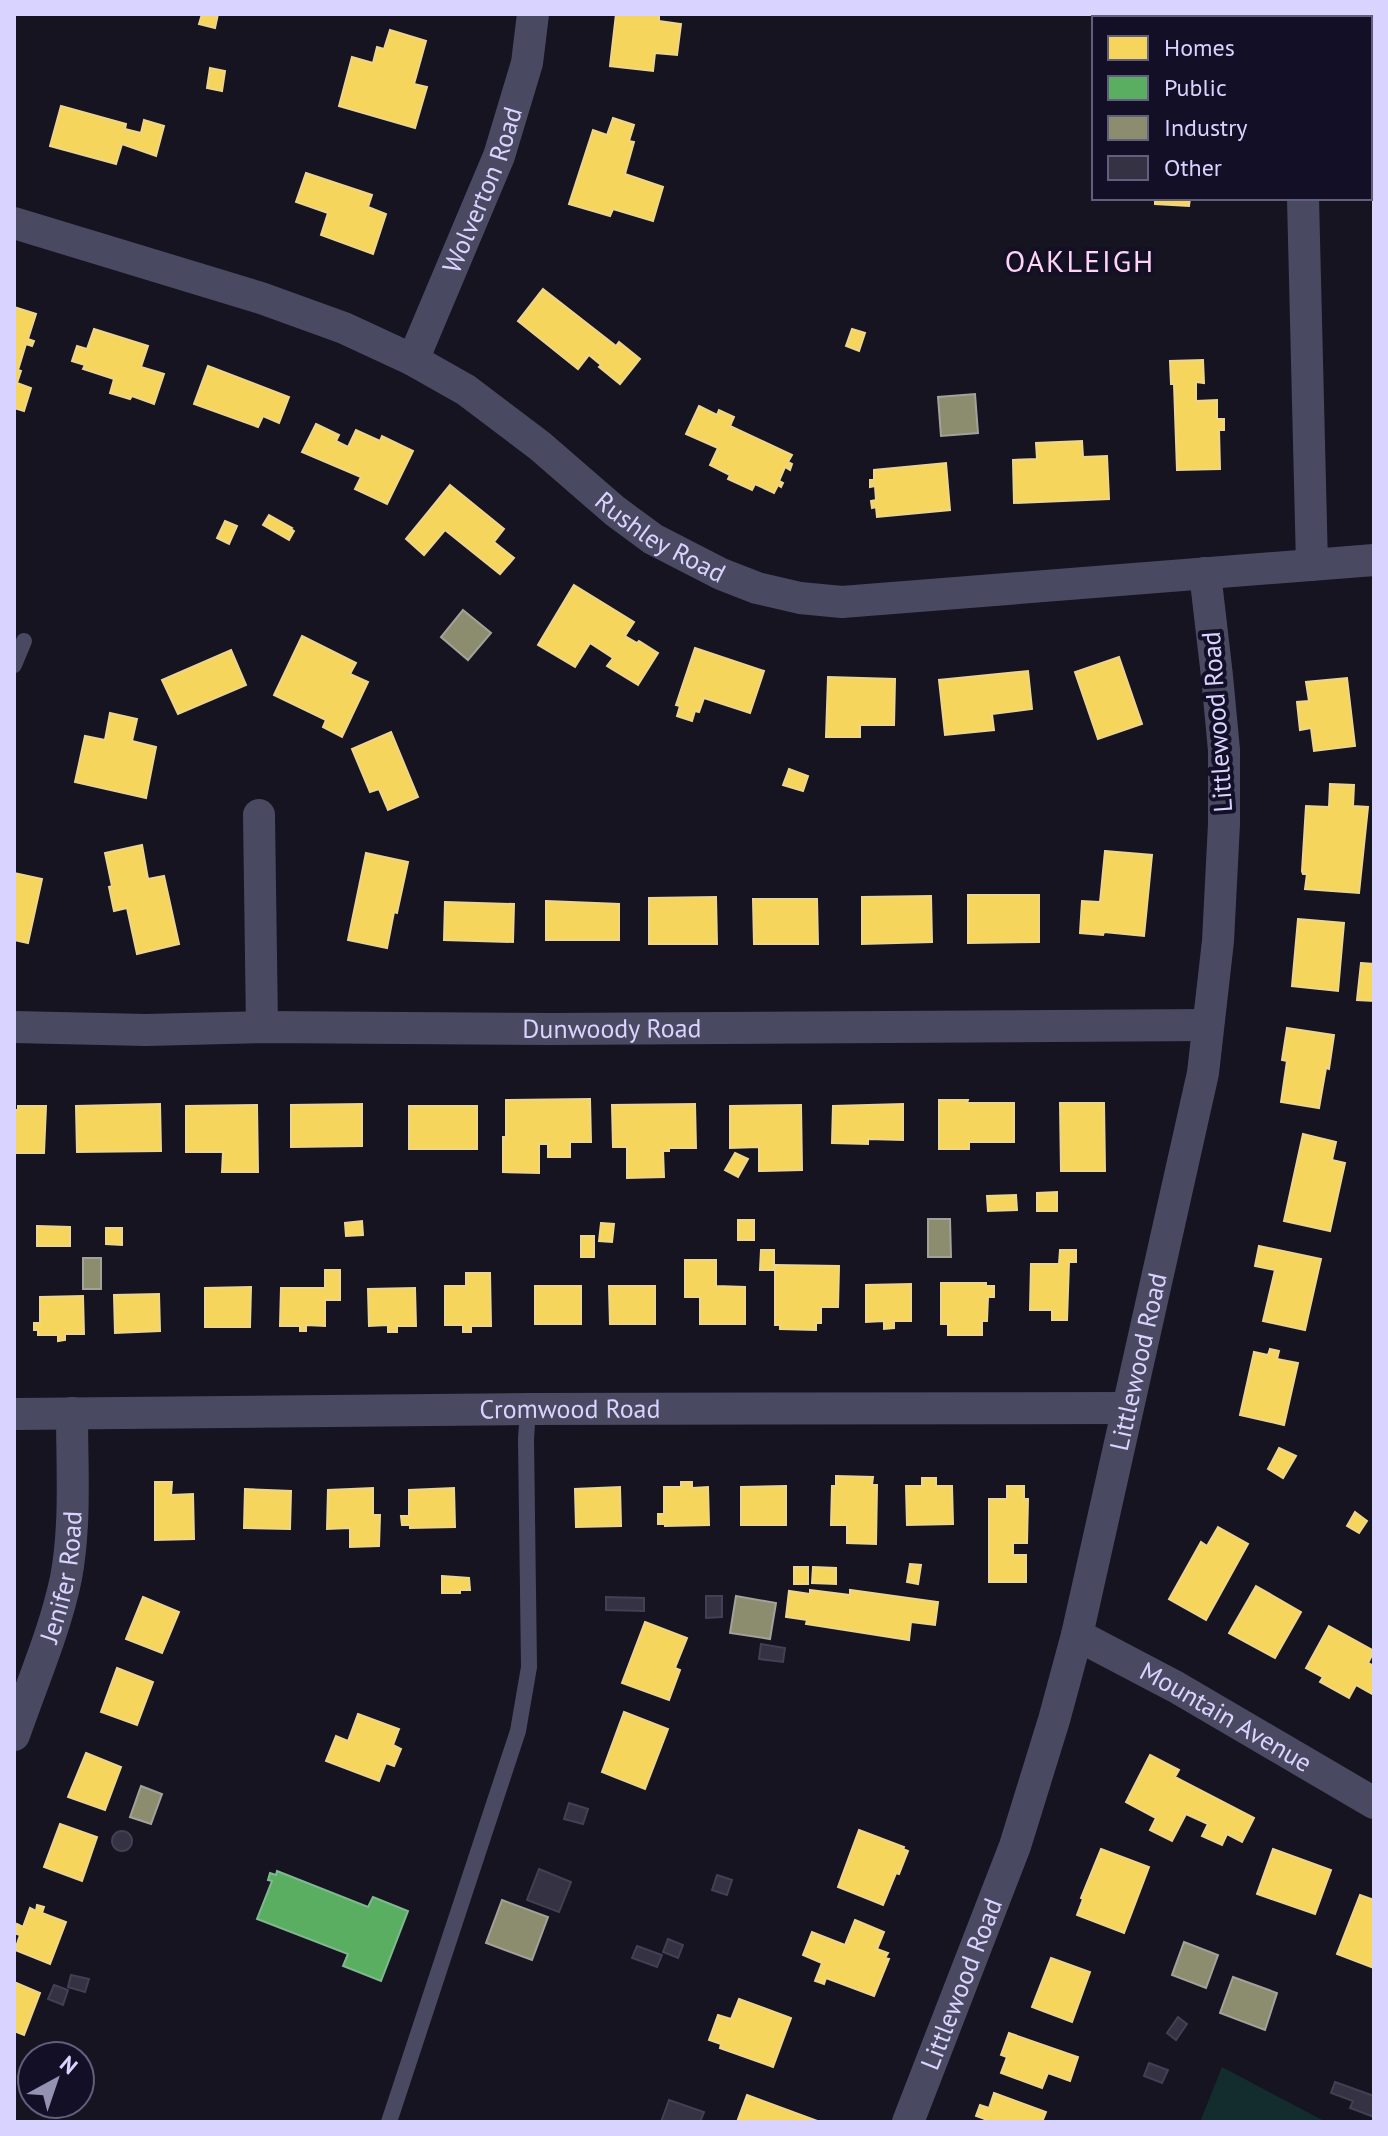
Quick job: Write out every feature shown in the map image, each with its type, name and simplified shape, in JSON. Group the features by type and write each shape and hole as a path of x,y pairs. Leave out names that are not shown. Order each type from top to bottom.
{"street":[{"name":"Wolverton Road","path":"413,360 499,156 527,63 533,14"},
{"path":"1303,200 1312,565"},
{"name":"Rushley Road","path":"14,223 261,298 344,328 413,360 466,390 653,539 721,574 757,588 800,598 842,602 1374,560"},
{"name":"Littlewood Road","path":"908,2122 1015,1846 1054,1720 1077,1635 1203,1073 1218,941 1224,824 1224,750 1205,573"},
{"path":"259,815 262,1027"},
{"name":"Dunwoody Road","path":"14,1027 146,1030 262,1027 567,1029 1208,1025"},
{"name":"Cromwood Road","path":"14,1414 1127,1408"},
{"name":"Jenifer Road","path":"14,1735 66,1577 72,1533 72,1413"},
{"name":"Mountain Avenue","path":"1077,1635 1176,1687 1374,1803"}],"lane":[{"path":"14,665 24,641"},
{"path":"389,2122 518,1731 529,1667 528,1409"}],"green space":[{"path":"1222,2067 1326,2122 1200,2122"}],"building: Homes":[{"path":"202,14 218,14 215,28 199,24"},
{"path":"616,14 659,14 659,21 681,24 677,55 655,53 653,71 610,66"},
{"path":"1228,14 1230,16 1130,16"},
{"path":"390,30 426,41 414,84 427,87 415,128 339,106 352,57 373,63 377,47 384,49"},
{"path":"210,68 225,71 222,91 207,88"},
{"path":"61,106 126,124 125,129 141,133 144,120 164,126 156,156 122,144 116,164 50,146"},
{"path":"613,118 634,125 629,141 634,142 625,174 663,187 653,221 613,209 610,216 569,204 593,130 607,135"},
{"path":"306,173 372,195 368,207 386,214 373,254 321,235 328,213 296,202"},
{"path":"1155,200 1190,200 1189,206 1155,204"},
{"path":"543,289 616,346 619,342 640,359 620,384 589,355 578,369 518,321"},
{"path":"14,307 36,314 28,339 34,341 32,346 26,344 18,370 21,371 17,383 31,388 24,411 14,408"},
{"path":"94,329 148,346 141,367 164,374 154,404 132,396 130,399 110,393 114,379 83,369 85,365 72,361 77,346 87,349"},
{"path":"852,329 865,333 859,351 846,346"},
{"path":"1203,360 1204,383 1196,382 1196,401 1217,400 1217,419 1224,419 1224,430 1219,430 1220,469 1177,470 1174,384 1171,384 1170,361"},
{"path":"208,366 289,397 279,423 263,416 258,427 194,404"},
{"path":"699,406 717,415 719,410 734,417 730,426 792,455 788,462 792,464 790,470 785,467 779,481 783,483 781,487 778,485 774,493 755,484 752,490 728,479 730,475 710,465 718,448 686,434"},
{"path":"316,424 339,435 336,441 348,447 356,430 380,441 382,436 413,451 387,504 355,489 361,477 302,452"},
{"path":"1082,441 1083,457 1107,456 1109,499 1014,503 1013,460 1037,459 1036,443"},
{"path":"946,463 950,510 877,517 876,507 872,508 871,501 876,500 875,486 870,487 874,470"},
{"path":"450,485 504,529 494,542 514,558 500,574 445,530 424,555 406,539"},
{"path":"269,515 292,528 294,531 289,540 263,525"},
{"path":"225,521 237,526 229,544 217,538"},
{"path":"574,585 634,622 625,636 658,653 638,685 607,666 613,658 590,643 575,667 538,645"},
{"path":"302,636 356,663 350,674 368,682 342,737 323,727 326,720 274,695"},
{"path":"695,648 764,671 750,713 704,698 692,721 677,716 680,706 676,705"},
{"path":"231,650 246,685 178,714 162,680"},
{"path":"1119,657 1142,724 1098,739 1075,672"},
{"path":"1028,671 1032,709 992,714 994,730 945,735 939,680"},
{"path":"828,677 895,679 894,725 860,725 860,737 826,737"},
{"path":"1347,678 1355,746 1314,751 1311,728 1300,730 1297,702 1309,701 1306,682"},
{"path":"110,713 137,719 132,741 156,747 146,798 75,782 85,736 105,740"},
{"path":"391,732 418,797 388,810 379,789 370,792 352,749"},
{"path":"789,769 808,776 803,791 783,785"},
{"path":"1330,784 1354,785 1353,806 1368,807 1359,893 1305,889 1307,874 1302,871 1306,806 1329,807"},
{"path":"142,845 148,879 164,876 179,944 137,954 127,908 114,911 105,853"},
{"path":"1105,851 1152,855 1144,936 1080,933 1082,901 1100,902"},
{"path":"366,853 408,862 387,948 348,940"},
{"path":"14,873 42,879 28,943 14,940"},
{"path":"968,895 1039,895 1039,942 968,943"},
{"path":"931,896 932,942 862,944 862,897"},
{"path":"716,897 717,944 649,944 649,898"},
{"path":"753,899 817,899 818,944 754,944"},
{"path":"546,901 619,904 619,940 546,940"},
{"path":"445,902 514,904 513,942 444,940"},
{"path":"1298,919 1344,923 1338,991 1292,986"},
{"path":"1361,963 1374,964 1374,1001 1357,1000"},
{"path":"1287,1028 1334,1035 1319,1108 1281,1102 1287,1061 1282,1060"},
{"path":"590,1099 591,1142 570,1142 570,1157 548,1157 548,1144 539,1144 539,1173 503,1172 506,1100"},
{"path":"939,1100 1014,1103 1014,1142 969,1142 969,1149 939,1149"},
{"path":"1060,1103 1104,1103 1105,1171 1061,1171"},
{"path":"160,1104 161,1151 77,1152 76,1106"},
{"path":"362,1104 362,1146 291,1147 291,1105"},
{"path":"695,1104 696,1148 669,1148 669,1151 663,1151 664,1177 627,1178 627,1147 613,1147 612,1105"},
{"path":"903,1104 903,1140 868,1139 868,1144 832,1143 833,1106"},
{"path":"257,1105 258,1172 222,1172 223,1152 186,1152 186,1106"},
{"path":"801,1105 802,1170 759,1171 759,1147 730,1148 730,1106"},
{"path":"18,1106 46,1106 44,1153 14,1153 14,1110 18,1110"},
{"path":"409,1106 477,1106 477,1149 409,1149"},
{"path":"1303,1134 1336,1142 1332,1160 1345,1163 1330,1231 1284,1221"},
{"path":"735,1153 748,1159 738,1177 725,1170"},
{"path":"1057,1192 1057,1211 1037,1211 1037,1193"},
{"path":"1016,1195 1017,1210 988,1211 987,1196"},
{"path":"738,1220 754,1220 754,1240 738,1240"},
{"path":"362,1221 363,1235 346,1236 345,1223"},
{"path":"601,1223 614,1224 612,1242 599,1241"},
{"path":"37,1226 70,1227 70,1246 37,1246"},
{"path":"106,1228 122,1228 122,1245 106,1244"},
{"path":"581,1236 594,1236 594,1257 581,1257"},
{"path":"1259,1246 1321,1259 1305,1330 1263,1321 1275,1270 1255,1266"},
{"path":"761,1250 774,1250 774,1270 760,1270"},
{"path":"1060,1250 1076,1250 1076,1262 1069,1262 1067,1320 1052,1320 1052,1310 1030,1310 1031,1264 1059,1264"},
{"path":"685,1260 716,1260 716,1286 745,1287 745,1324 700,1324 700,1297 685,1297"},
{"path":"775,1265 839,1266 838,1307 821,1307 821,1323 816,1323 816,1330 780,1329 780,1325 775,1325"},
{"path":"325,1270 340,1270 340,1300 325,1300 325,1326 306,1325 306,1331 300,1331 300,1326 280,1326 281,1288 325,1288"},
{"path":"466,1273 490,1273 491,1326 471,1326 471,1332 463,1332 463,1325 445,1325 445,1286 466,1286"},
{"path":"941,1283 986,1283 986,1286 994,1286 994,1297 988,1297 987,1321 982,1321 982,1335 948,1335 948,1324 941,1324"},
{"path":"911,1284 911,1321 894,1321 894,1328 884,1329 884,1321 866,1322 866,1285"},
{"path":"535,1286 581,1286 581,1324 535,1324"},
{"path":"609,1286 655,1286 655,1324 610,1324"},
{"path":"251,1287 250,1327 205,1327 205,1288"},
{"path":"415,1288 416,1326 397,1326 397,1332 388,1332 388,1325 369,1326 368,1289"},
{"path":"159,1294 160,1331 115,1333 114,1295"},
{"path":"83,1296 84,1334 65,1334 65,1340 58,1341 58,1335 38,1335 38,1330 34,1330 34,1323 40,1323 40,1297"},
{"path":"1270,1349 1279,1351 1277,1359 1298,1363 1284,1425 1240,1415 1254,1352 1268,1355"},
{"path":"1279,1448 1296,1456 1283,1478 1268,1469"},
{"path":"836,1476 873,1477 872,1485 877,1485 876,1544 847,1543 847,1525 831,1525 832,1486 836,1486"},
{"path":"922,1478 936,1478 936,1486 952,1486 953,1524 907,1525 906,1486 922,1486"},
{"path":"155,1482 172,1482 171,1495 193,1494 194,1539 155,1540"},
{"path":"681,1482 692,1482 692,1488 708,1487 709,1525 658,1524 658,1514 664,1514 664,1487 681,1487"},
{"path":"786,1486 786,1525 741,1525 741,1487"},
{"path":"1007,1486 1024,1486 1024,1499 1028,1499 1027,1543 1013,1543 1013,1555 1026,1555 1026,1582 989,1582 989,1499 1007,1499"},
{"path":"620,1487 621,1526 576,1527 575,1489"},
{"path":"373,1488 373,1515 380,1515 379,1546 350,1547 350,1528 327,1529 328,1490"},
{"path":"454,1488 455,1527 410,1528 410,1525 402,1525 401,1516 409,1516 409,1490"},
{"path":"245,1489 291,1491 290,1529 244,1528"},
{"path":"1355,1512 1367,1521 1359,1533 1347,1526"},
{"path":"1218,1527 1248,1544 1206,1620 1169,1599 1201,1542 1207,1546"},
{"path":"910,1564 921,1565 918,1584 907,1582"},
{"path":"794,1567 808,1567 808,1584 794,1584"},
{"path":"813,1567 836,1568 836,1584 812,1583"},
{"path":"442,1576 469,1578 470,1590 442,1593"},
{"path":"1256,1586 1301,1612 1275,1658 1229,1633"},
{"path":"810,1590 850,1595 850,1590 938,1602 935,1625 911,1622 909,1640 806,1624 807,1620 786,1617 789,1591 810,1594"},
{"path":"143,1597 179,1612 162,1653 126,1639"},
{"path":"645,1622 687,1638 675,1668 680,1670 669,1700 622,1683"},
{"path":"1329,1626 1374,1651 1368,1663 1374,1666 1374,1695 1356,1685 1349,1698 1320,1682 1323,1677 1306,1668"},
{"path":"117,1668 153,1682 137,1725 101,1712"},
{"path":"624,1712 668,1729 645,1789 602,1772"},
{"path":"358,1714 399,1729 393,1745 401,1749 394,1766 386,1763 379,1781 326,1761 336,1736 348,1741"},
{"path":"86,1753 121,1767 105,1810 68,1797"},
{"path":"1150,1755 1179,1770 1175,1777 1254,1818 1242,1842 1227,1834 1222,1845 1202,1836 1208,1824 1186,1814 1172,1841 1150,1830 1156,1818 1126,1802"},
{"path":"60,1824 97,1837 82,1881 44,1867"},
{"path":"859,1830 908,1851 883,1905 838,1887"},
{"path":"1101,1849 1149,1867 1124,1933 1077,1915"},
{"path":"1273,1849 1331,1870 1315,1914 1257,1894"},
{"path":"1360,1895 1374,1900 1374,1968 1337,1954"},
{"path":"37,1905 44,1907 42,1913 66,1922 50,1964 15,1950 20,1935 14,1933 17,1924 23,1927 30,1908 36,1911"},
{"path":"855,1920 884,1932 877,1949 888,1953 885,1958 889,1959 874,1996 826,1978 824,1984 815,1981 822,1963 803,1955 812,1932 845,1945"},
{"path":"1051,1958 1090,1972 1072,2022 1032,2007"},
{"path":"14,1982 40,1993 24,2035 14,2031"},
{"path":"739,1999 791,2018 773,2067 720,2048 721,2044 709,2040 718,2015 731,2019"},
{"path":"1009,2033 1078,2057 1070,2081 1048,2073 1042,2088 1001,2073 1007,2057 1001,2055"},
{"path":"994,2093 1046,2112 1042,2122 984,2122 985,2119 976,2116 980,2105 989,2108"},
{"path":"747,2095 820,2122 737,2122"}],"building: Public":[{"path":"277,1871 368,1907 373,1897 408,1911 381,1981 343,1966 348,1954 257,1919 272,1881 268,1880 270,1873 276,1875"}],"building: Industry":[{"path":"975,394 978,433 941,436 938,397"},
{"path":"463,610 491,633 468,660 441,637"},
{"path":"928,1219 950,1219 951,1257 928,1257"},
{"path":"83,1258 101,1258 101,1289 83,1289"},
{"path":"736,1596 776,1603 770,1639 730,1633"},
{"path":"141,1786 162,1794 151,1824 130,1817"},
{"path":"502,1900 548,1917 532,1960 486,1943"},
{"path":"1184,1942 1218,1955 1206,1988 1172,1975"},
{"path":"1233,1977 1277,1993 1265,2030 1220,2013"}],"building: Other":[{"path":"706,1596 722,1596 722,1617 706,1618"},
{"path":"606,1597 644,1598 644,1611 606,1610"},
{"path":"761,1644 785,1648 783,1662 759,1659"},
{"path":"569,1803 588,1809 583,1824 564,1819"},
{"path":"122,1831 129,1834 132,1841 129,1848 122,1851 115,1848 112,1841 115,1834"},
{"path":"539,1869 571,1882 559,1912 527,1900"},
{"path":"717,1875 732,1880 727,1895 712,1890"},
{"path":"668,1939 683,1945 678,1958 663,1952"},
{"path":"637,1946 662,1955 657,1967 632,1958"},
{"path":"71,1975 89,1979 85,1992 68,1987"},
{"path":"54,1985 68,1990 63,2005 48,1999"},
{"path":"1178,2017 1187,2024 1176,2040 1167,2033"},
{"path":"1149,2063 1168,2070 1162,2083 1144,2076"},
{"path":"1335,2082 1374,2096 1374,2117 1350,2108 1353,2101 1331,2093"},
{"path":"669,2100 704,2112 700,2122 661,2122"}],"district":[{"name":"OAKLEIGH","path":"1080,262"}]}
